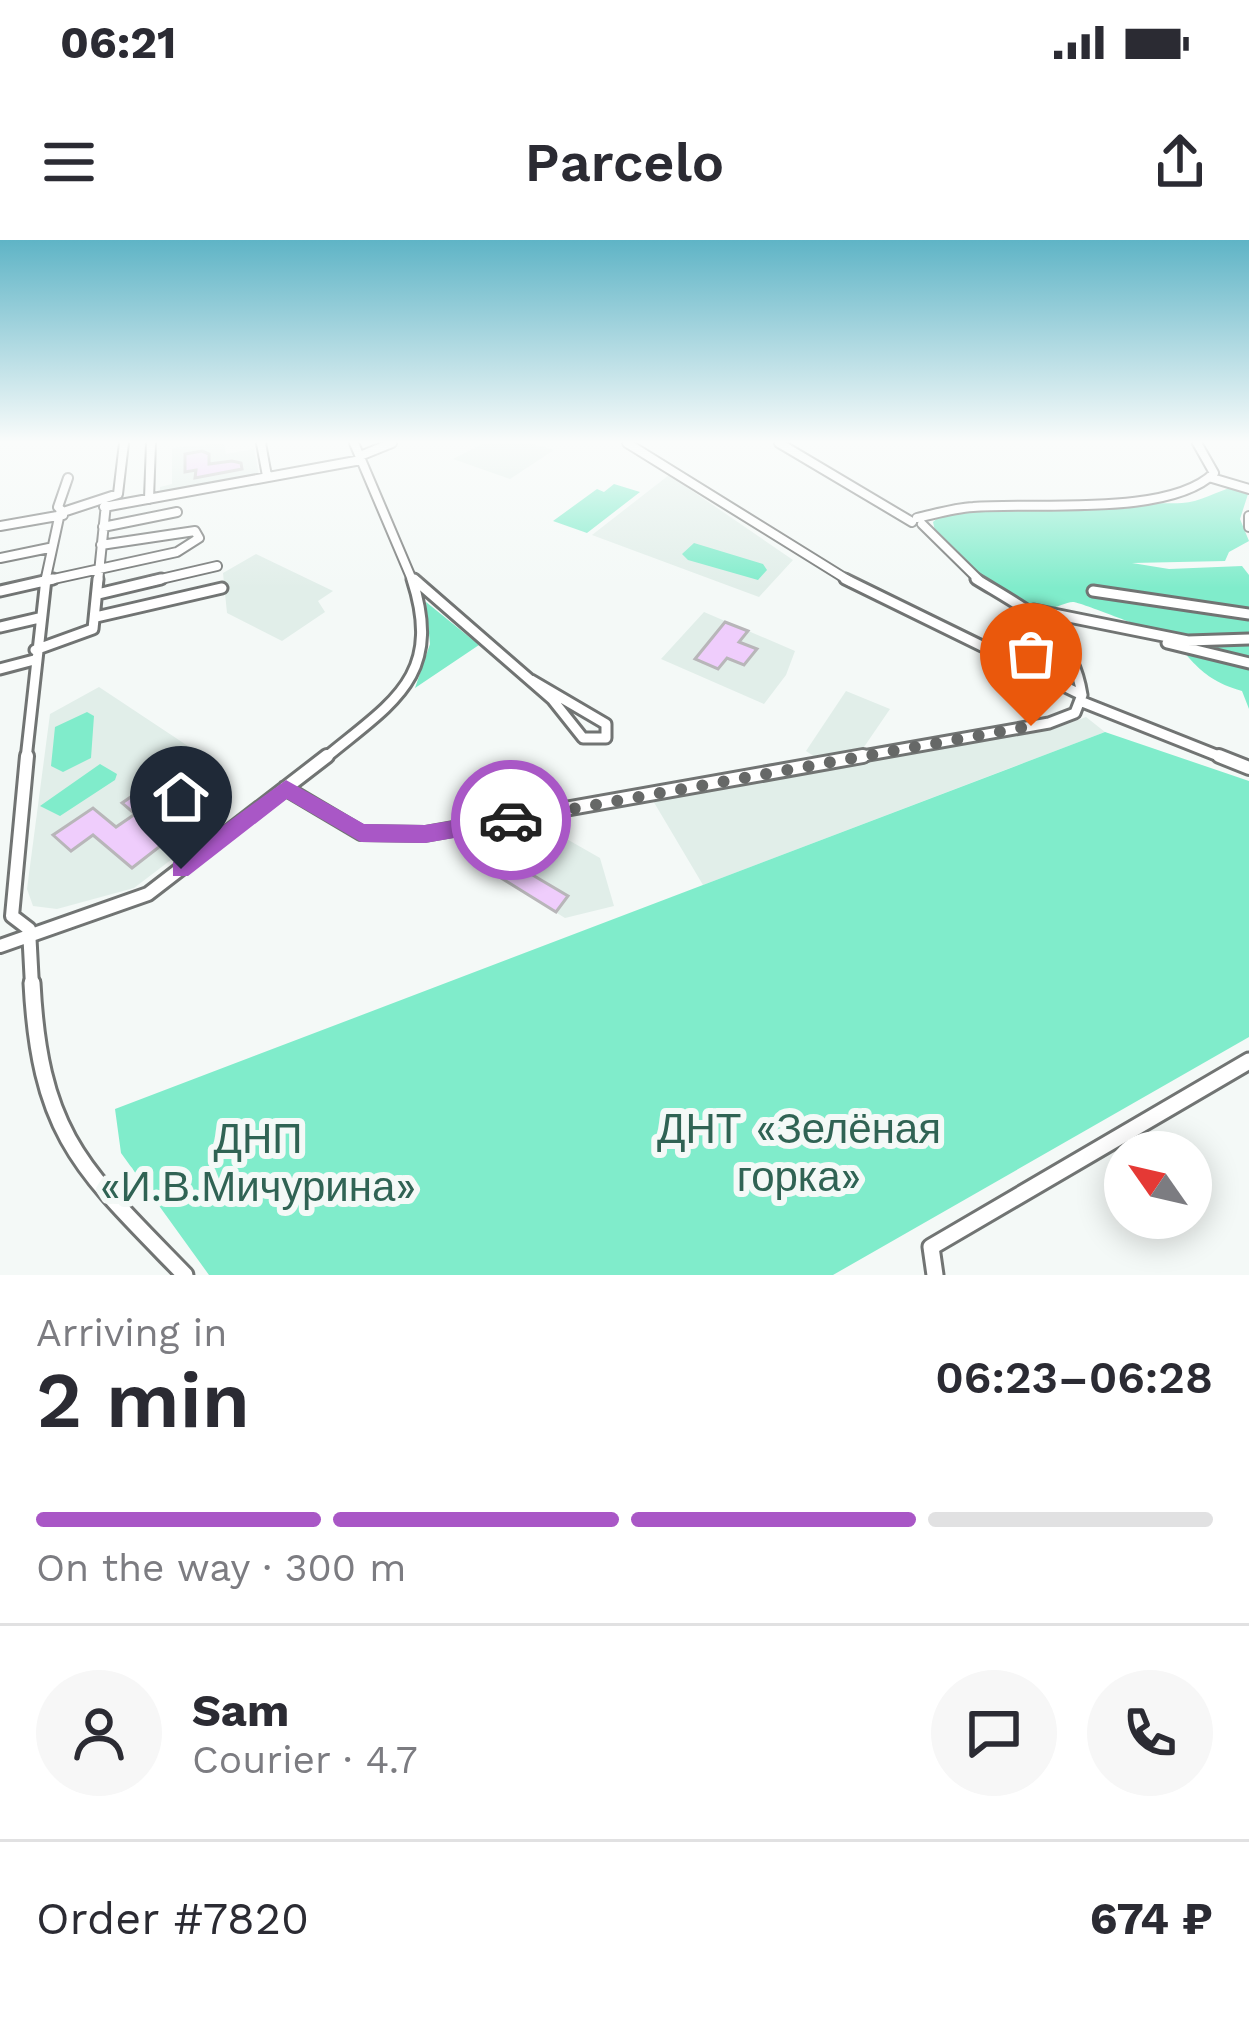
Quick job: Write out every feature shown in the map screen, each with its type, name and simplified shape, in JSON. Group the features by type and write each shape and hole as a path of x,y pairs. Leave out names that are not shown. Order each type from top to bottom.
{"street":[{"path":"63,491 39,618 36,700 12,916 29,929 43,1078 53,1114 70,1148 185,1275"},
{"path":"0,669 90,632 96,617 106,504 119,491"},
{"path":"149,491 149,499"},
{"path":"0,526 189,491"},
{"path":"0,946 29,929 93,918 148,894 394,700 415,676 422,644 414,579 375,491"},
{"path":"703,491 832,573 1081,698 1249,767"},
{"path":"286,788 361,833 425,834 1064,720 1081,698 1071,646 1025,608 957,565 920,522 859,491"},
{"path":"920,522 967,507 1164,498 1180,491"},
{"path":"103,527 177,512"},
{"path":"1249,517 1249,526"},
{"path":"0,591 177,552 200,538 195,531 101,545"},
{"path":"0,558 49,548"},
{"path":"98,594 217,566"},
{"path":"414,579 531,680 583,738 600,742 606,738 606,724 531,680"},
{"path":"96,617 222,588"},
{"path":"1093,591 1249,614"},
{"path":"417,602 436,599"},
{"path":"1025,608 1188,641 1249,639"},
{"path":"0,627 39,618"},
{"path":"1154,635 1196,654 1249,664"},
{"path":"934,1275 931,1247 1249,1061"}],"shaded area":[{"path":"648,491 693,491 793,560 759,597 592,535"},
{"path":"256,554 333,591 318,601 325,612 282,641 227,613 223,573"},
{"path":"704,612 795,651 786,675 764,704 661,659"},
{"path":"99,687 206,758 176,780 226,818 134,888 57,909 33,906 27,889 50,714"},
{"path":"846,691 890,709 864,747 815,757 806,751"},
{"path":"1086,717 1105,732 703,885 652,799 1056,728"},
{"path":"535,821 600,858 614,906 565,918 489,871"}],"green space":[{"path":"594,491 640,492 587,533 553,521"},
{"path":"1220,491 1249,491 1240,519 1249,541 1229,552 1225,561 1132,563 1169,569 1242,566 1249,575 1249,709 1242,691 1212,678 1159,634 1074,602 1047,608 995,591 948,553 933,522 976,508 1182,503"},
{"path":"694,543 763,564 767,570 758,580 688,560 682,554"},
{"path":"426,602 479,645 415,688 430,644"},
{"path":"87,712 94,716 91,758 63,772 51,766 55,727"},
{"path":"1105,732 1249,781 1249,1037 833,1275 209,1275 121,1153 115,1109"},
{"path":"100,764 117,774 115,780 60,816 40,806"}],"building":[{"path":"725,622 748,631 739,642 757,649 744,665 727,658 718,669 695,659"},
{"path":"157,779 166,785 148,798 186,826 132,868 93,835 71,851 53,835 93,808 116,827 135,814 122,803"},
{"path":"514,864 568,896 556,912 501,878"}],"way so far":[{"path":"511,820 1031,726"}],"route":[{"path":"181,869 286,788 361,833 425,834 511,820"}],"park label":[{"name":"ДНТ «Зелёная горка»","path":"799,1152"},
{"name":"ДНП «И.В.Мичурина»","path":"258,1162"}]}
